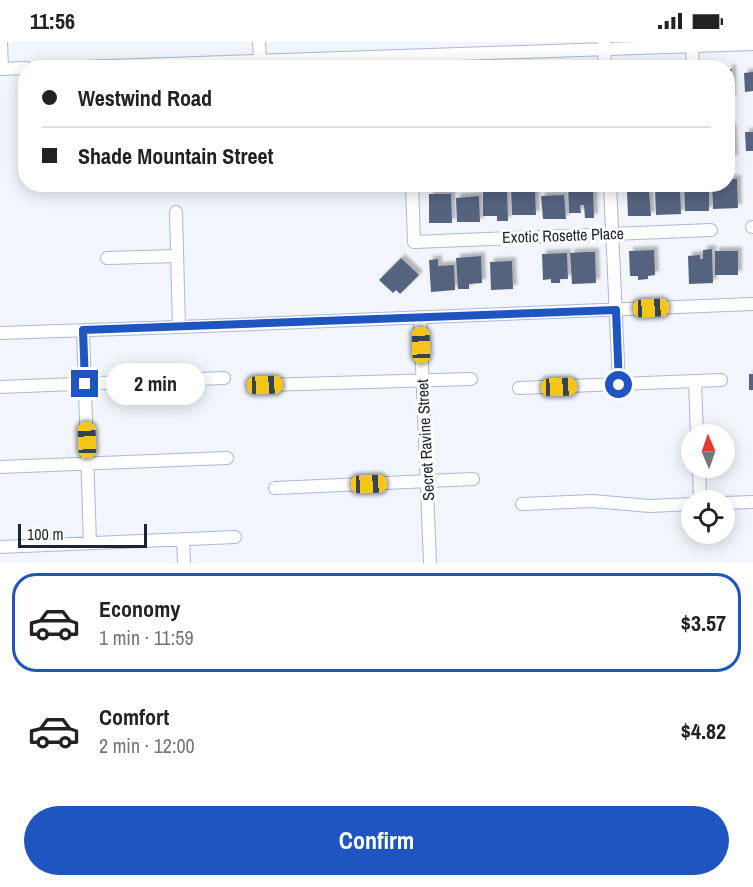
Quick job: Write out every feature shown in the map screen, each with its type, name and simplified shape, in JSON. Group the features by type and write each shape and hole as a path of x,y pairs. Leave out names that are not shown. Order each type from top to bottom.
{"street":[{"path":"1,42 1,69 18,68"},
{"path":"259,42 260,60"},
{"path":"431,60 604,45 753,44"},
{"path":"604,45 605,60"},
{"path":"692,46 693,60"},
{"name":"Exotic Rosette Place","path":"412,192 414,242 711,230"},
{"path":"610,192 619,385"},
{"path":"176,212 179,327"},
{"path":"107,258 177,256"},
{"path":"0,333 753,304"},
{"name":"Secret Ravine Street","path":"420,317 430,563"},
{"path":"83,330 90,543"},
{"path":"0,387 224,378"},
{"path":"265,385 471,379"},
{"path":"519,388 721,380"},
{"path":"695,381 697,424"},
{"path":"0,466 227,458"},
{"path":"275,488 473,479"},
{"path":"522,504 592,501 650,506 681,505"},
{"path":"735,502 753,501"},
{"path":"0,547 235,537"},
{"path":"183,539 184,563"}],"building":[{"path":"753,72 753,91 745,92 744,73"},
{"path":"745,132 753,132 753,151 746,151"},
{"path":"735,179 737,179 738,208 713,209 712,192 735,192"},
{"path":"483,192 507,192 508,221 497,221 497,216 483,216"},
{"path":"511,192 535,192 536,215 512,215"},
{"path":"568,192 593,192 594,218 585,218 584,205 580,205 581,213 569,213"},
{"path":"627,192 649,192 651,216 628,216"},
{"path":"655,192 680,192 681,214 656,215"},
{"path":"684,192 709,192 709,211 685,211"},
{"path":"429,194 451,194 452,223 429,223"},
{"path":"564,195 566,219 543,219 541,196"},
{"path":"479,196 480,222 457,222 456,198"},
{"path":"712,249 713,283 689,284 688,256 700,255 700,259 703,259 703,250"},
{"path":"654,250 655,275 648,276 648,279 638,280 638,276 630,276 629,251"},
{"path":"715,251 738,251 738,275 715,275"},
{"path":"595,252 596,283 572,284 570,253"},
{"path":"567,253 568,279 560,279 560,283 551,283 551,279 543,280 542,254"},
{"path":"481,256 482,283 469,284 469,289 458,289 456,258"},
{"path":"401,258 419,275 400,294 396,290 393,293 379,280"},
{"path":"438,259 438,266 454,265 455,290 431,292 429,260"},
{"path":"512,261 513,289 491,290 490,262"},
{"path":"749,374 753,374 753,390 749,390"}],"route":[{"path":"85,384 83,330 616,310 619,385"}]}
